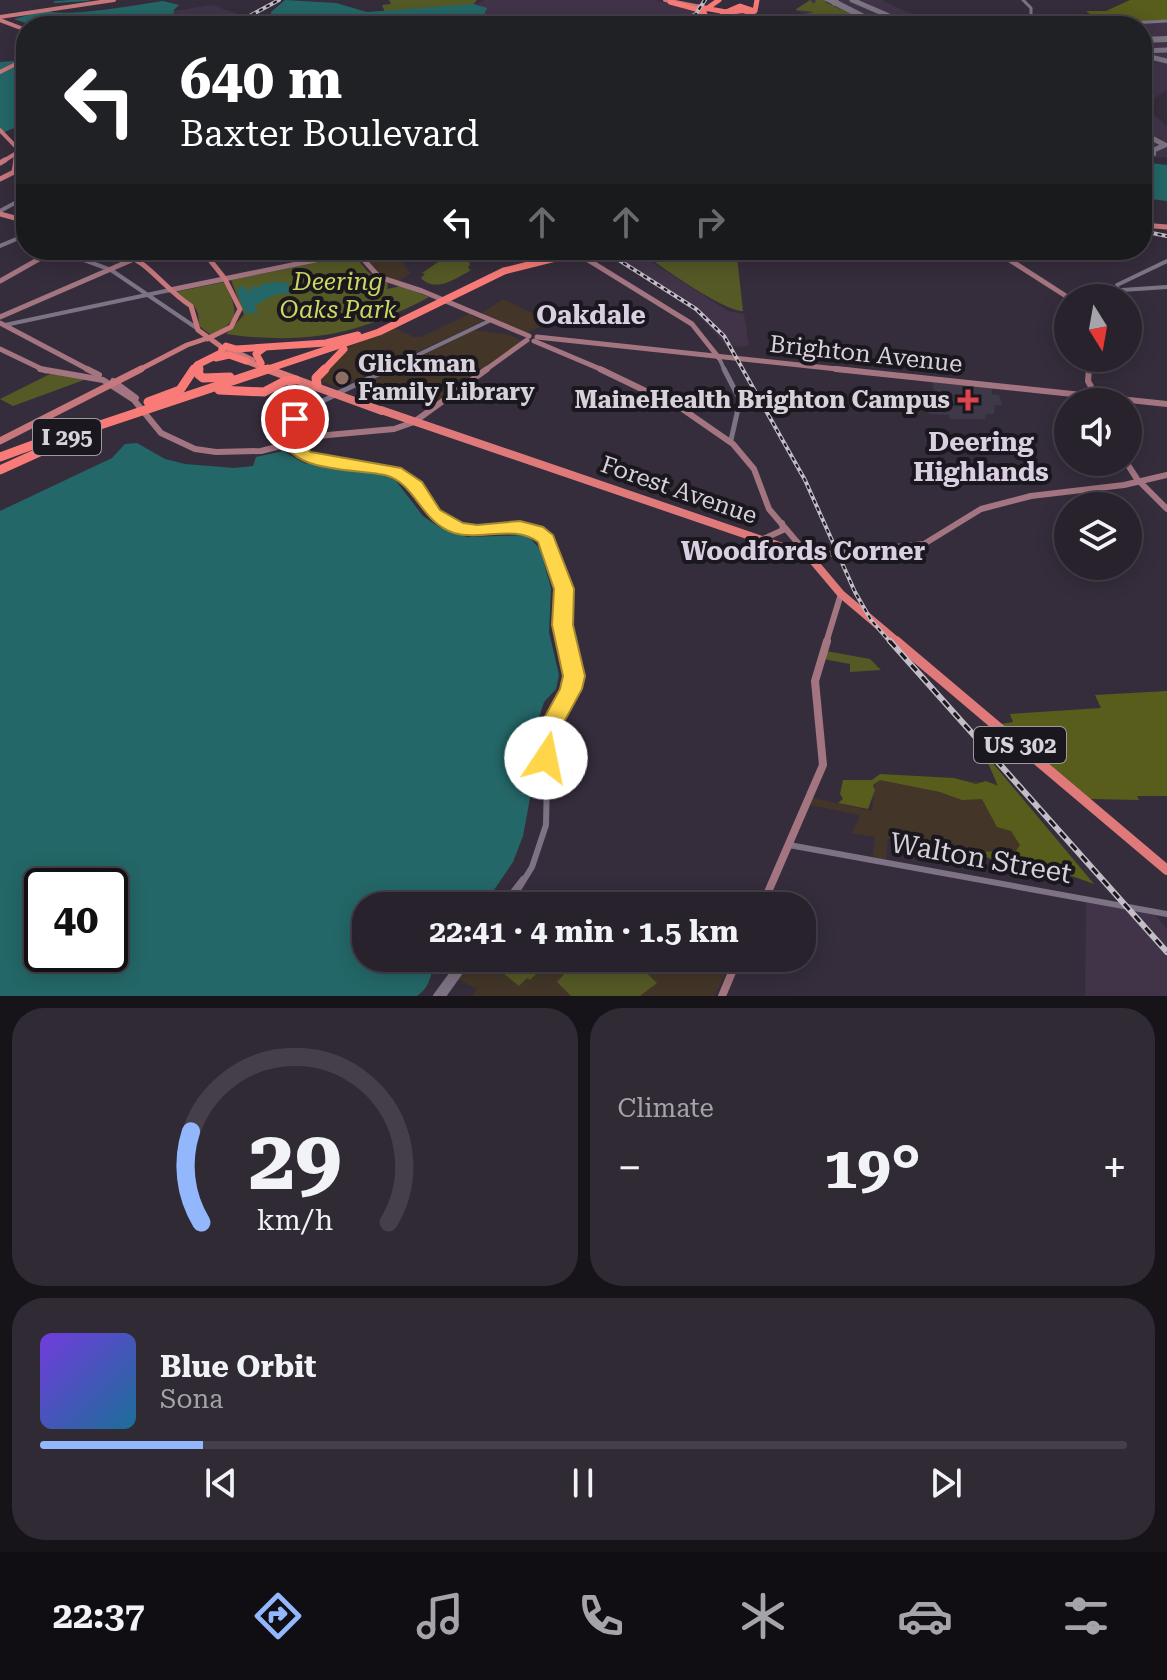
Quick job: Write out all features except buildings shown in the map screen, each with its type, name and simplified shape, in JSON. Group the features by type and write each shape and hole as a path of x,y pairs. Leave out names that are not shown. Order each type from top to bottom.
{"highway":[{"path":"700,16 719,0"},
{"path":"715,16 737,0"},
{"path":"745,16 755,11 757,0"},
{"path":"665,1 701,10 733,12 752,10 733,7 722,16"},
{"path":"701,10 705,16"},
{"path":"275,367 369,332 487,273 529,260"},
{"path":"317,385 316,378 337,353 495,274 540,260"},
{"path":"233,376 207,379 197,371 202,364 226,355 256,366 275,367 394,326"},
{"path":"150,405 182,388 197,365 219,355 223,346 236,349 326,343 369,332"},
{"path":"270,346 285,348 287,356 275,367 277,384 261,391 247,386 256,366 256,354 261,349 270,346"},
{"path":"150,405 217,390 270,391 285,381 314,376 321,371 322,365 311,360 292,362"},
{"path":"150,405 256,366"},
{"path":"136,409 256,366"},
{"name":"Forest Avenue","path":"256,366 337,394"},
{"name":"Forest Avenue","path":"256,366 275,367 297,379 381,410 809,556 841,594 1167,870"},
{"name":"I 295","path":"0,467 56,436 136,409"},
{"name":"I 295","path":"0,467 136,409"},
{"path":"0,457 56,436"}],"main road":[{"path":"1,18 114,0"},
{"path":"701,10 702,16"},
{"path":"733,12 739,16"},
{"path":"0,132 16,146"},
{"path":"0,132 14,149 13,172"},
{"path":"0,179 13,172 16,162"},
{"path":"0,281 38,260"},
{"path":"0,317 134,260"},
{"name":"Forest Avenue","path":"141,260 170,290 191,306 196,324 210,339 256,366"},
{"path":"183,348 220,334 233,325 240,312 225,279 210,260"},
{"path":"170,290 314,260"},
{"path":"364,260 376,275 448,302 691,412 731,440 754,468 768,509 809,556 916,546 934,540 981,509 1031,496 1140,482 1167,475"},
{"path":"584,260 692,324 719,358"},
{"path":"1010,260 1054,288"},
{"path":"187,322 196,324"},
{"path":"2,324 113,384 133,400 168,438 200,450 234,452 320,436 389,429 414,421 532,340"},
{"path":"220,334 223,346"},
{"path":"0,441 183,348 210,339"},
{"name":"Forest Avenue","path":"210,339 256,366"},
{"name":"Brighton Avenue","path":"532,340 1054,390"},
{"path":"0,349 46,371 88,375 113,384"},
{"name":"Brighton Avenue","path":"1142,401 1167,404"},
{"path":"1136,476 1167,509"},
{"path":"763,539 786,528"},
{"path":"768,892 823,765 815,681 841,594"},
{"path":"722,996 732,972"}],"street":[{"path":"84,260 109,269 187,322"},
{"path":"1119,284 1167,261"},
{"path":"1142,289 1167,287"},
{"path":"2,324 170,290"},
{"path":"155,298 162,292"},
{"path":"489,321 337,394 298,416 289,431 291,443 301,454 315,460 381,468 401,475 415,486 434,514 453,526 474,531 526,528 541,534 549,543 564,589 563,625 574,679 548,731 547,821 543,843 531,869 515,892"},
{"path":"719,358 740,400 731,440"},
{"name":"Walton Street","path":"788,845 1167,914"},
{"path":"436,996 454,972"},
{"path":"443,996 460,972"}],"shaded area":[{"path":"285,0 336,3 367,12 473,4 487,8 483,16 272,16 271,12"},
{"path":"485,0 654,0 696,12 688,16 482,16 487,9 473,5"},
{"path":"810,0 881,0 914,15 991,16 804,16 795,10"},
{"path":"163,1 179,5 173,16 25,16 46,10 67,13"},
{"path":"212,5 243,16 173,16 174,11"},
{"path":"1167,22 1167,90 1152,99 1152,23"},
{"path":"16,61 16,127 0,134 0,62"},
{"path":"1152,113 1167,126 1167,157 1152,158"},
{"path":"1152,163 1167,165 1167,201 1152,199"},
{"path":"367,260 400,260 411,273 399,281 379,274"},
{"path":"615,260 649,260 728,311 744,314 749,346 728,347 697,313"},
{"path":"290,283 287,288 302,292 279,294 254,307 259,313 245,313 237,292 243,286 250,292 252,286 259,288 261,284"},
{"path":"503,299 551,322 526,333 481,314"},
{"path":"469,314 484,321 339,388 317,379 344,350 353,345 394,328 421,337"},
{"path":"473,330 510,335 522,341 437,403 368,381"},
{"name":"MaineHealth Brighton Campus","path":"932,380 992,386 992,394 999,395 1002,405 995,405 994,414 985,414 986,419 950,419 949,415 929,414 927,405 937,404"},
{"path":"137,443 165,459 234,468 253,466 256,457 283,451 304,463 382,474 396,481 423,516 439,527 467,537 527,535 540,549 551,588 549,632 559,675 556,689 544,702 528,753 531,793 523,836 513,862 493,892 352,892 352,972 432,972 426,987 417,996 0,996 0,511 112,458 125,444"},
{"path":"914,776 1005,784 1081,872 888,839 886,859 873,857 875,837 852,833 860,815 810,805 813,798 872,811 876,779"},
{"path":"1086,902 1154,914 1167,929 1167,996 1085,996"},
{"path":"463,972 726,972 715,996 472,996 477,989 458,979"}],"green space":[{"path":"389,0 477,0 473,5 487,8 483,16 411,16 372,12 385,12 382,5 391,4"},
{"path":"810,0 814,4 816,0 831,0 825,2 855,16 804,16 814,12 795,10"},
{"path":"1130,0 1167,0 1167,20 1152,21 1152,16 1093,16 1086,11 1106,11"},
{"name":"Deering Oaks Park","path":"329,260 358,260 368,272 388,283 387,289 401,286 429,297 379,320 331,334 255,337 226,334 244,315 231,280"},
{"path":"441,260 468,261 471,270 439,284 427,282 421,278 425,274 422,273"},
{"path":"653,260 737,260 743,311 722,304"},
{"name":"Deering Oaks Park","path":"224,282 234,307 233,319 211,335 198,325 196,308 175,292"},
{"path":"50,374 92,377 13,406 0,399"},
{"path":"826,651 870,659 881,670 850,672 850,664 823,659"},
{"path":"1167,691 1167,796 1137,796 1139,800 1090,799 1001,724 1013,722 1010,714 1101,708 1095,695"},
{"path":"991,761 1094,884 1058,871 1012,865 969,852 1016,851 1020,845 1011,831 997,827 982,799 962,800 940,792 880,780 873,785 875,790 868,809 838,803 843,799 840,794 843,780 872,780 880,774 954,778 976,784 986,781 998,786 988,763"},
{"path":"502,972 536,972 533,975 538,972 530,980 527,978 519,986"},
{"path":"566,972 646,972 657,983 640,996 571,996 557,982"}],"waterway":[{"path":"55,2 88,0"}],"taxiway":[{"path":"852,0 889,16"},
{"path":"1152,51 1167,50"},
{"path":"1152,57 1167,61"},
{"path":"1152,138 1165,145 1152,150"}],"runway":[{"path":"829,0 862,16"},
{"path":"1152,40 1167,39"}],"railway":[{"path":"249,16 279,0"},
{"path":"692,16 705,0"},
{"path":"1152,233 1167,236"},
{"path":"619,260 696,309 724,336 805,480 855,592 871,620 891,643"},
{"path":"890,641 1167,952"}],"place":[{"name":"Glickman Family Library","path":"342,378"},
{"name":"MaineHealth Brighton Campus","path":"968,400"}],"district":[{"name":"Oakdale","path":"591,315"},
{"name":"Deering Highlands","path":"981,457"},
{"name":"Woodfords Corner","path":"803,551"}],"route":[{"path":"295,419 289,431 290,442 305,456 319,461 395,472 420,491 434,514 458,528 477,531 520,527 536,531 546,539 564,589 563,625 574,680 548,731 546,758"}]}
